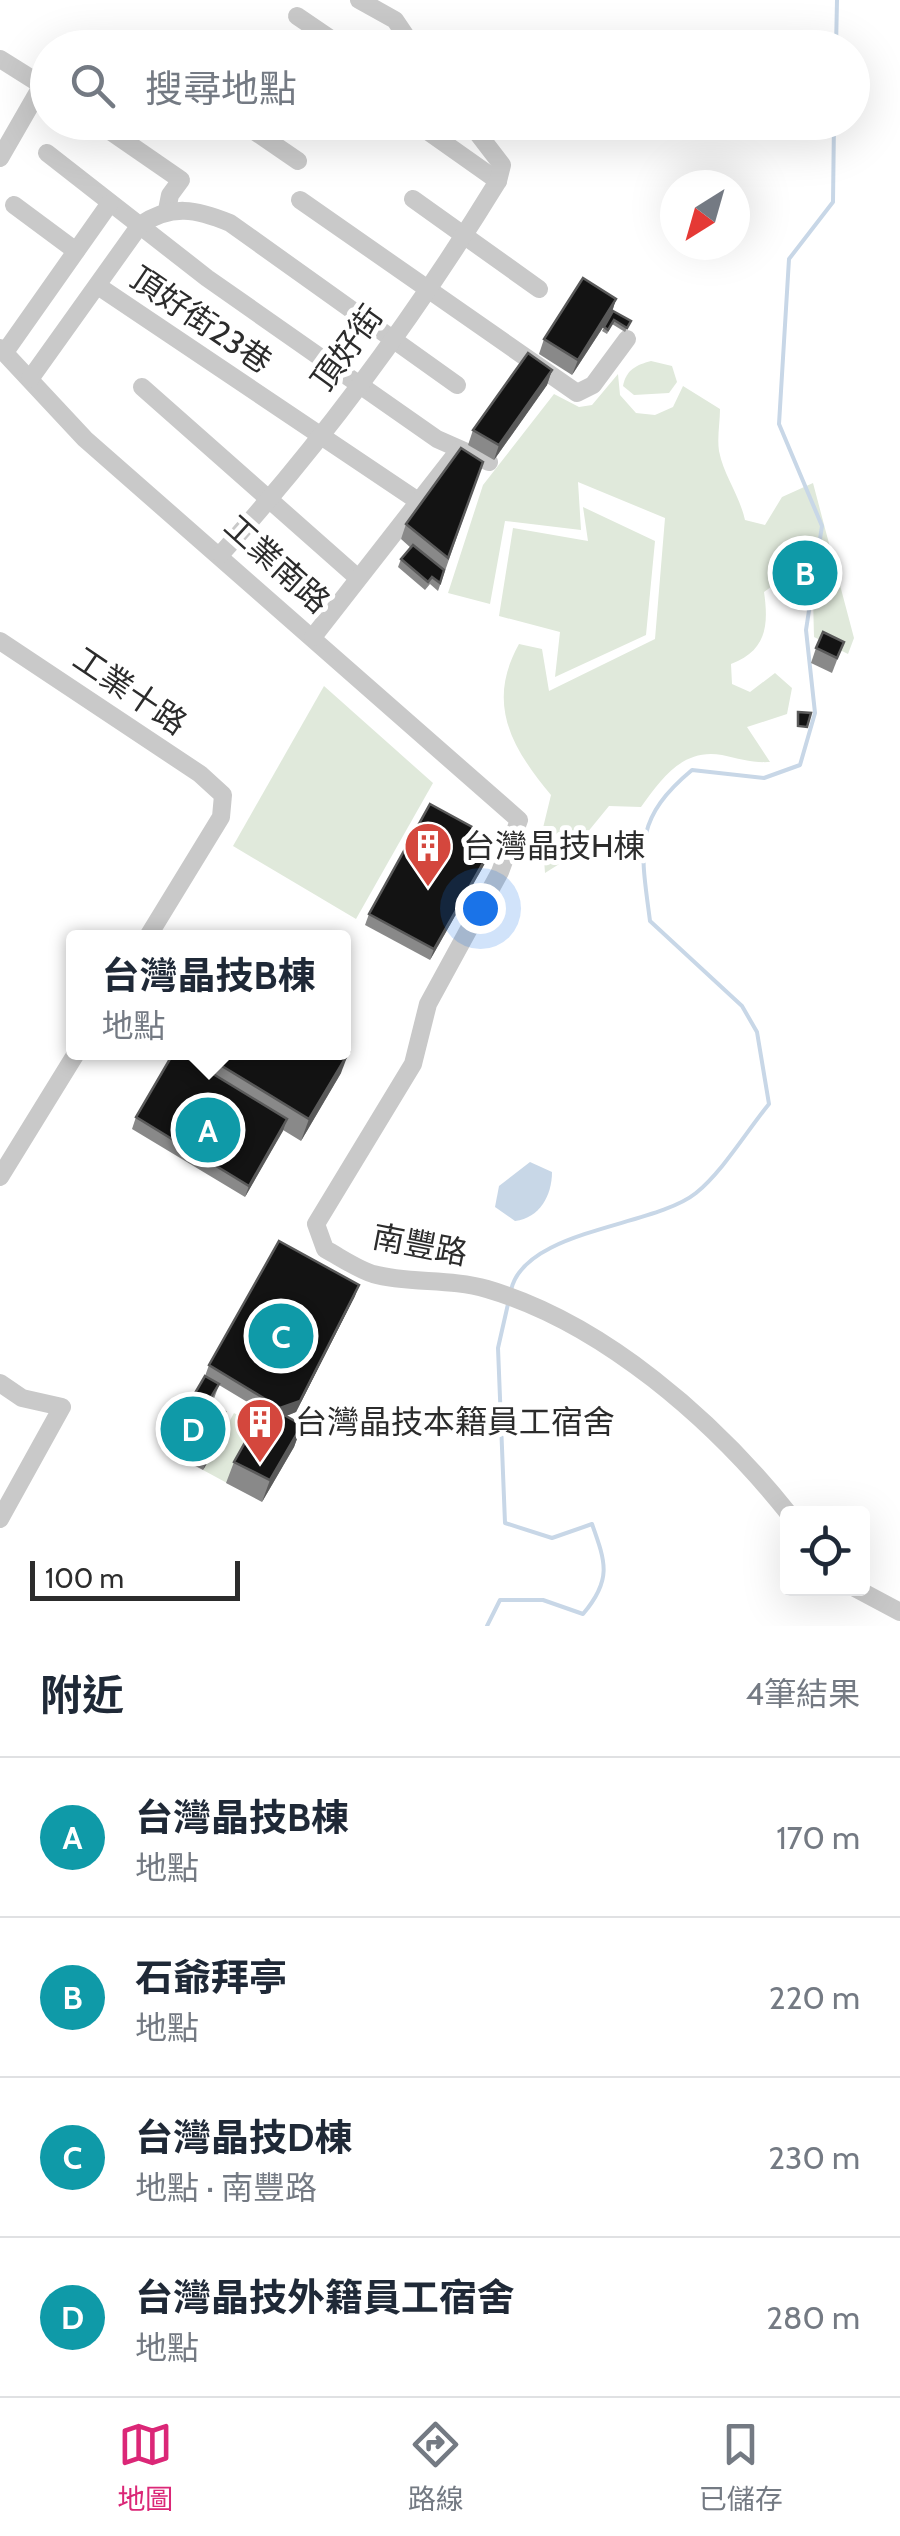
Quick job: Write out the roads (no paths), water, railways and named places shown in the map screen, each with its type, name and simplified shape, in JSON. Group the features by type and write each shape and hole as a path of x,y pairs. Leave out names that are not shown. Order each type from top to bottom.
{"street":[{"path":"359,0 395,20 402,30"},
{"path":"298,16 318,30"},
{"path":"0,59 30,78"},
{"path":"0,157 30,110"},
{"path":"123,140 181,180 170,195 167,210"},
{"path":"267,140 298,162"},
{"path":"444,140 500,173"},
{"path":"480,140 500,173"},
{"path":"48,153 207,278 358,384 459,450 489,462"},
{"name":"頂好街","path":"221,554 321,436 463,238 500,173"},
{"path":"300,200 577,392 593,385 626,340"},
{"path":"414,200 539,289"},
{"path":"2,350 110,203"},
{"path":"14,205 76,251"},
{"path":"30,379 140,225 167,210 199,210 230,223 457,385"},
{"name":"頂好街23巷","path":"98,286 418,501"},
{"name":"工業南路","path":"2,350 85,439 221,554 519,820"},
{"path":"142,387 358,578"},
{"path":"313,637 459,450"},
{"name":"工業十路","path":"0,641 200,774 223,795 221,817 152,930"},
{"name":"南豐路","path":"519,820 500,872 428,1004 413,1064 316,1224 325,1250 373,1274 483,1287 534,1306 600,1340 661,1385 781,1506"},
{"path":"0,1178 71,1060"},
{"path":"0,1383 22,1398 62,1408 0,1519"},
{"path":"870,1596 900,1612"}],"water":[{"path":"530,1162 552,1172 550,1189 538,1210 515,1221 495,1207 499,1186"}],"waterway":[{"path":"836,30 837,0"},
{"path":"511,1290 521,1270 540,1254 565,1241 677,1204 696,1193 725,1163 769,1104 757,1032 742,1006 650,921 644,875 645,838 659,805 692,770 764,778 800,765 815,713 806,630 822,526 779,424 789,259 833,202 834,140"},
{"path":"487,1626 500,1600 543,1600 583,1614 599,1591 604,1571 592,1524 552,1538 505,1523 498,1348 508,1304"}],"place":[{"name":"石爺拜亭","path":"805,573"},
{"name":"台灣晶技H棟","path":"428,888"},
{"name":"台灣晶技B棟","path":"208,1130"},
{"name":"台灣晶技D棟","path":"281,1336"},
{"name":"台灣晶技外籍員工宿舍","path":"193,1429"},
{"name":"台灣晶技本籍員工宿舍","path":"260,1464"}]}
